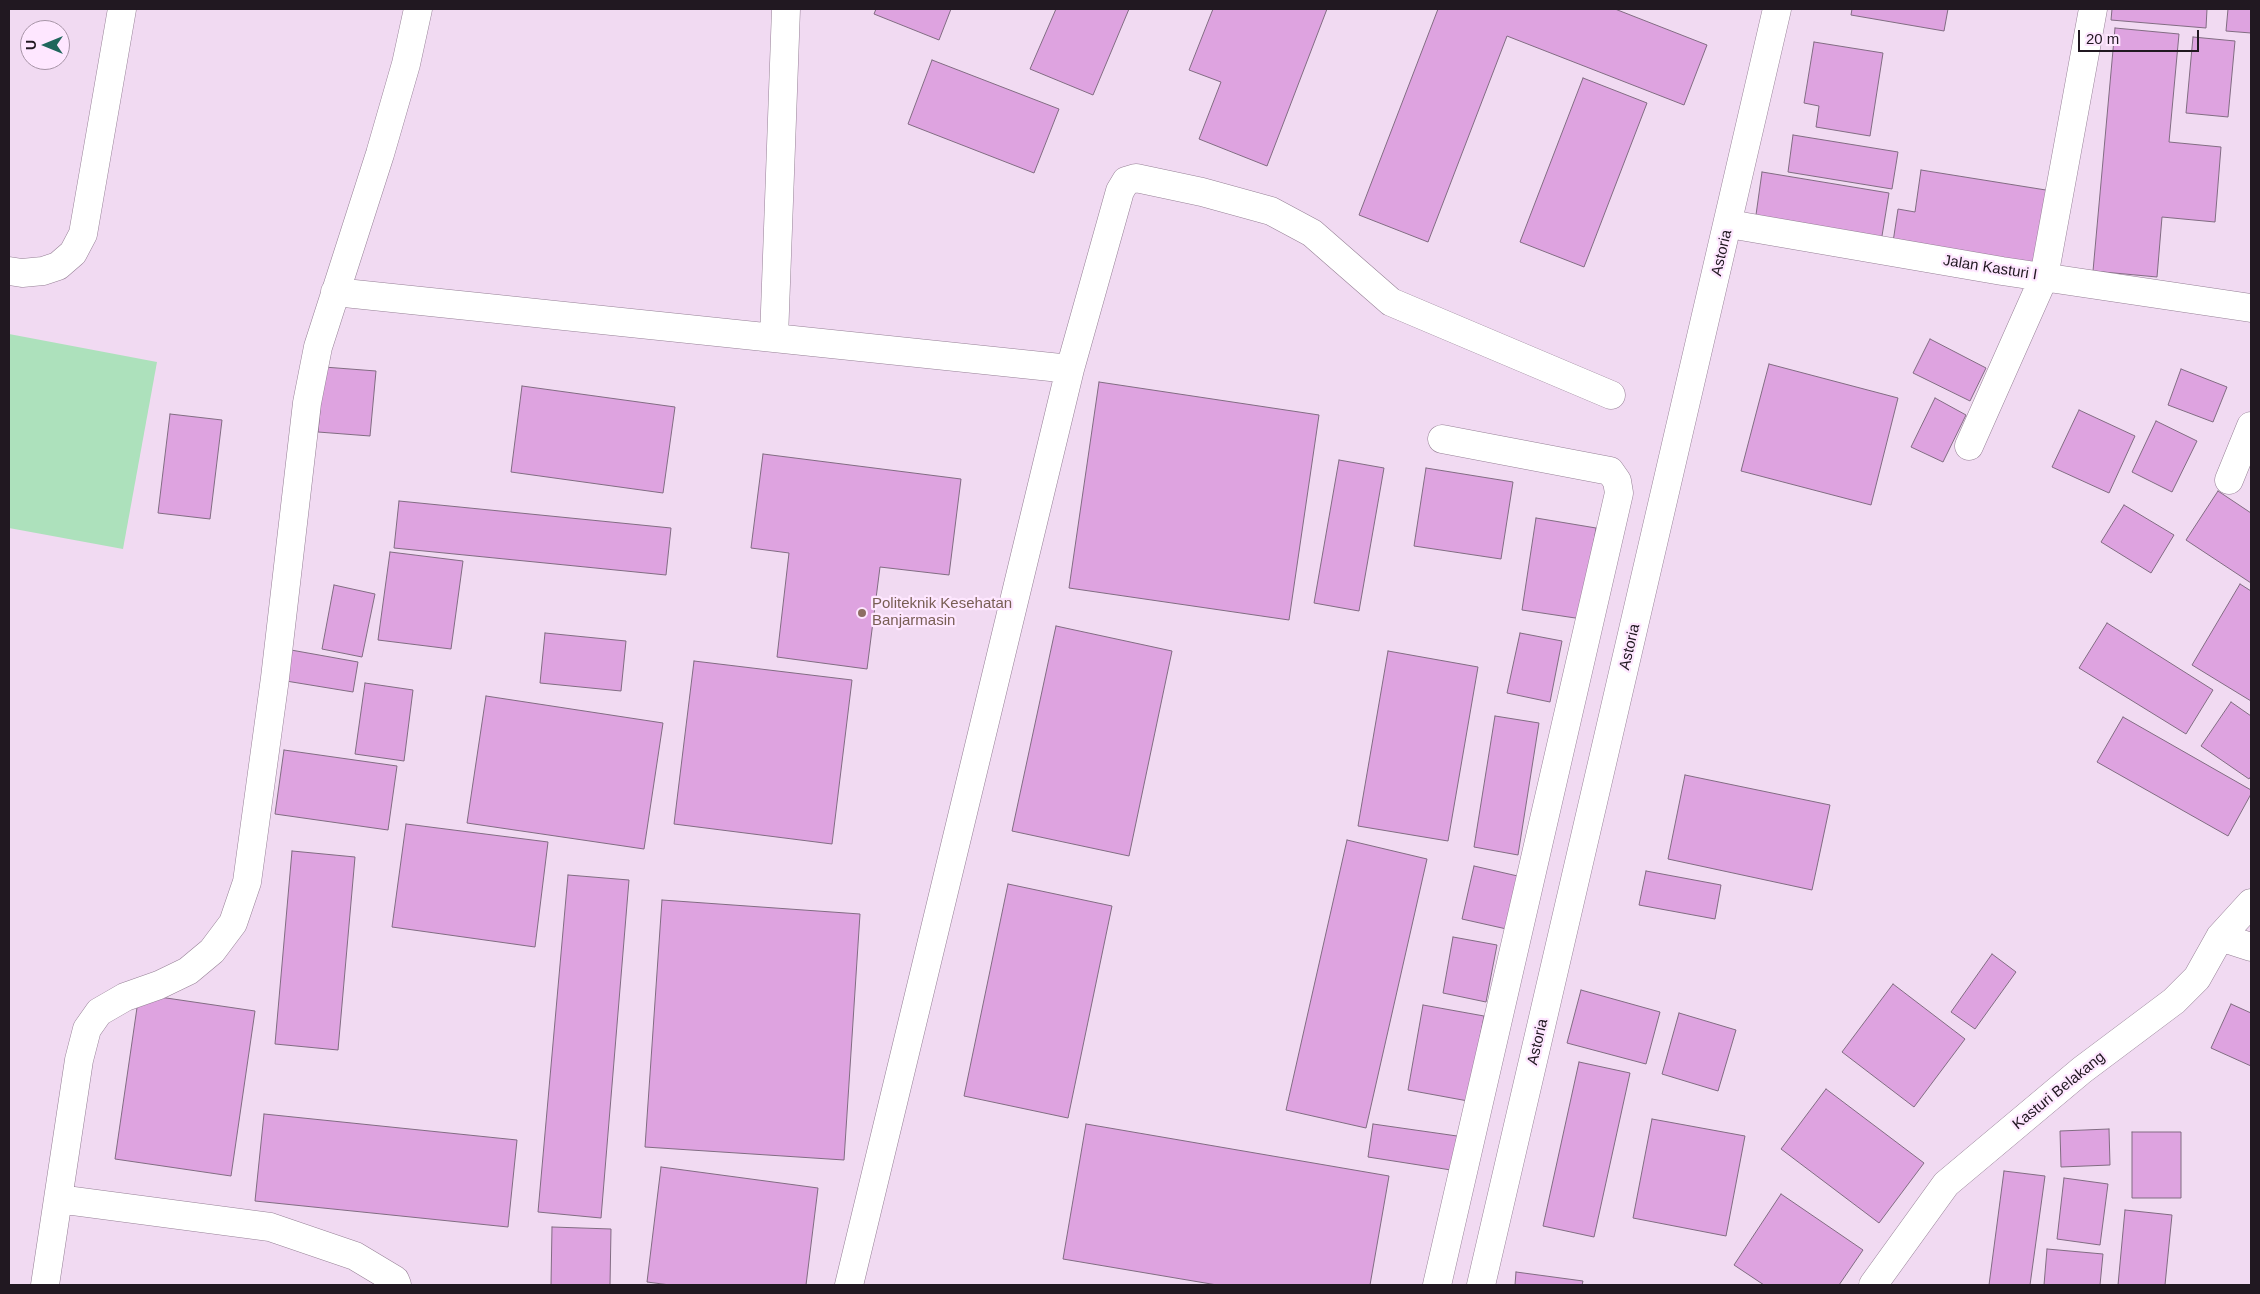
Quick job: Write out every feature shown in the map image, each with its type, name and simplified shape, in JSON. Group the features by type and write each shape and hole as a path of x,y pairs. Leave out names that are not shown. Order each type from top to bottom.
{"street":[{"path":"9,271 29,273 58,266 73,253 83,234 122,9"},
{"path":"45,1285 79,1060 87,1030 99,1012 125,996 159,985 188,971 212,951 233,922 247,882 275,678 308,403 318,347 406,64 418,9"},
{"path":"774,338 786,9"},
{"name":"Astoria","path":"1481,1285 1729,224 1777,9"},
{"path":"1969,446 2044,277 2093,9"},
{"path":"849,1285 1070,369 1120,191 1126,181 1136,178 1202,192 1271,212 1312,233 1390,302 1612,395"},
{"name":"Jalan Kasturi I","path":"1729,224 2044,277 2251,308"},
{"path":"335,292 1070,369"},
{"path":"2229,480 2251,426"},
{"path":"1437,1285 1619,493 1617,481 1610,471 1442,439"},
{"name":"Kasturi Belakang","path":"1874,1285 1946,1184 2082,1070 2174,1000 2196,978 2220,937 2251,903"},
{"path":"2220,937 2251,947"},
{"path":"58,1199 270,1227 355,1256 395,1280 397,1285"}],"green space":[{"path":"9,334 157,362 123,549 9,528"}],"building":[{"path":"876,9 951,9 939,40 874,14"},
{"path":"1056,9 1129,9 1093,95 1030,69"},
{"path":"1213,9 1327,9 1267,166 1199,139 1221,82 1189,70"},
{"path":"1438,9 1615,9 1707,45 1684,105 1507,36 1428,242 1359,215"},
{"path":"1852,9 1948,9 1944,31 1851,15"},
{"path":"2112,9 2207,9 2206,28 2111,20"},
{"path":"2228,9 2251,9 2251,33 2226,31"},
{"path":"2115,28 2179,34 2169,142 2221,147 2215,222 2162,217 2157,277 2093,271"},
{"path":"2193,37 2235,41 2228,117 2186,113"},
{"path":"1814,42 1883,53 1870,136 1816,127 1819,106 1804,103"},
{"path":"932,60 1059,109 1034,173 908,124"},
{"path":"1583,78 1647,103 1584,267 1520,242"},
{"path":"1793,135 1898,152 1892,189 1788,172"},
{"path":"1921,170 2052,191 2040,266 1893,242 1898,209 1915,212"},
{"path":"1762,172 1889,193 1881,242 1755,222"},
{"path":"1930,339 1986,368 1970,401 1913,373"},
{"path":"1769,364 1898,398 1871,505 1741,471"},
{"path":"324,367 376,371 370,436 318,432"},
{"path":"2181,369 2227,387 2213,422 2168,405"},
{"path":"1099,382 1319,415 1289,620 1069,588"},
{"path":"522,386 675,407 663,493 511,472"},
{"path":"1935,398 1966,415 1943,462 1911,447"},
{"path":"2079,410 2135,436 2109,493 2052,467"},
{"path":"170,414 222,420 210,519 158,513"},
{"path":"2156,421 2197,441 2172,492 2132,472"},
{"path":"763,454 961,479 949,575 880,567 867,669 777,657 789,553 751,548"},
{"path":"1339,460 1384,468 1359,611 1314,603"},
{"path":"1426,468 1513,482 1501,559 1414,546"},
{"path":"2218,491 2251,513 2251,583 2186,540"},
{"path":"399,501 671,528 666,575 394,548"},
{"path":"2124,505 2174,535 2151,573 2101,542"},
{"path":"1536,518 1596,528 1582,619 1522,610"},
{"path":"390,552 463,561 451,649 378,640"},
{"path":"2240,584 2251,591 2251,701 2192,665"},
{"path":"334,585 375,594 362,657 322,649"},
{"path":"2107,623 2213,690 2186,734 2079,668"},
{"path":"1056,626 1172,651 1129,856 1012,831"},
{"path":"545,633 626,641 621,691 540,683"},
{"path":"1520,633 1562,641 1550,702 1507,693"},
{"path":"291,650 358,662 353,692 286,681"},
{"path":"1388,651 1478,667 1448,841 1358,826"},
{"path":"694,661 852,680 832,844 674,824"},
{"path":"365,683 413,690 404,761 355,754"},
{"path":"486,696 663,723 644,849 467,823"},
{"path":"2231,702 2251,716 2251,776 2249,779 2201,746"},
{"path":"1495,716 1539,723 1518,855 1474,847"},
{"path":"2123,717 2251,790 2251,794 2228,836 2097,762"},
{"path":"284,750 397,766 388,830 275,814"},
{"path":"1685,775 1830,805 1812,890 1668,859"},
{"path":"406,824 548,842 535,947 392,927"},
{"path":"1347,840 1427,859 1366,1128 1286,1110"},
{"path":"292,851 355,857 338,1050 275,1044"},
{"path":"1474,866 1522,877 1511,930 1462,919"},
{"path":"1646,871 1721,885 1715,919 1639,905"},
{"path":"568,875 629,880 601,1218 538,1212"},
{"path":"1008,884 1112,906 1068,1118 964,1096"},
{"path":"662,900 860,914 844,1160 645,1147"},
{"path":"1453,937 1497,945 1486,1002 1443,993"},
{"path":"1992,954 2016,972 1975,1029 1951,1012"},
{"path":"1893,984 1965,1039 1914,1107 1842,1052"},
{"path":"1581,990 1660,1012 1646,1064 1567,1043"},
{"path":"139,994 255,1011 231,1176 115,1159"},
{"path":"2231,1004 2251,1013 2251,1066 2211,1048"},
{"path":"1423,1005 1484,1016 1468,1101 1408,1090"},
{"path":"1679,1013 1736,1030 1718,1091 1662,1074"},
{"path":"1579,1062 1630,1073 1594,1237 1543,1226"},
{"path":"1826,1089 1924,1163 1879,1223 1781,1149"},
{"path":"264,1114 517,1140 508,1227 255,1201"},
{"path":"1652,1119 1745,1136 1726,1236 1633,1218"},
{"path":"1086,1124 1389,1176 1370,1285 1217,1285 1063,1259"},
{"path":"1373,1124 1457,1136 1451,1170 1368,1157"},
{"path":"2109,1129 2110,1165 2061,1167 2060,1131"},
{"path":"2132,1132 2181,1132 2181,1198 2132,1198"},
{"path":"661,1167 818,1188 806,1285 670,1285 647,1282"},
{"path":"2004,1171 2045,1176 2030,1285 1989,1285"},
{"path":"2064,1178 2108,1184 2100,1245 2057,1239"},
{"path":"1781,1194 1863,1250 1839,1285 1764,1285 1734,1265"},
{"path":"2125,1210 2172,1215 2165,1285 2118,1285"},
{"path":"552,1227 611,1229 610,1285 551,1285"},
{"path":"2047,1249 2103,1254 2100,1285 2044,1285"},
{"path":"1516,1272 1583,1281 1582,1285 1515,1285"}],"place":[{"name":"Politeknik Kesehatan Banjarmasin","path":"862,613"}]}
